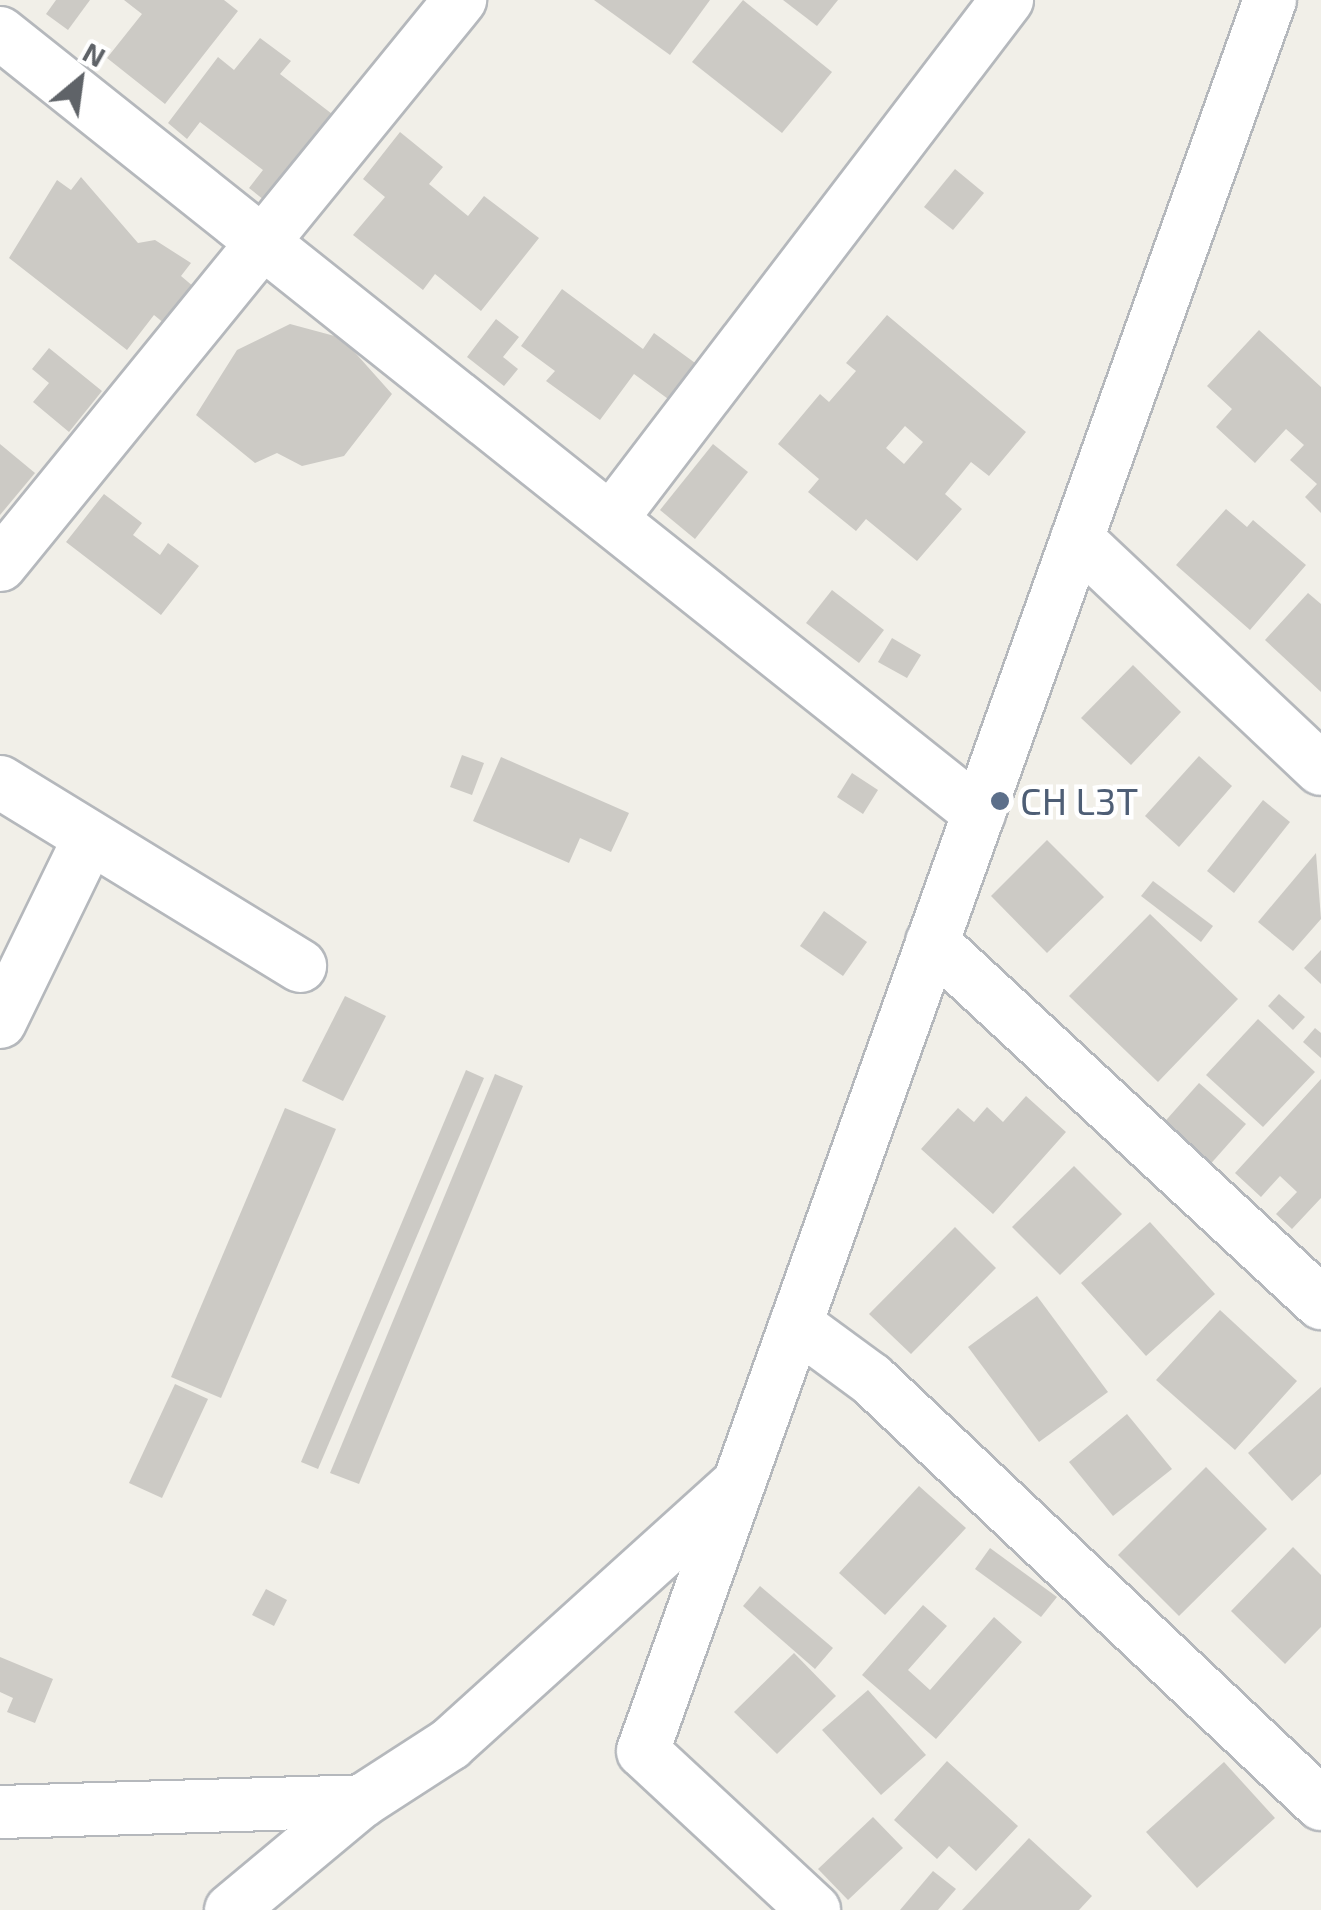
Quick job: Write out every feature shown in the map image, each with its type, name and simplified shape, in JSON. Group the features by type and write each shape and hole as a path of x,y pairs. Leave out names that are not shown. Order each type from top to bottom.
{"street":[{"path":"0,565 460,0"},
{"path":"610,519 1007,0"},
{"path":"814,1910 643,1751 1270,0"},
{"path":"0,33 979,813"},
{"path":"1077,539 1321,769"},
{"path":"0,782 88,841 300,966"},
{"path":"0,1022 88,841"},
{"path":"932,942 1321,1303"},
{"path":"796,1324 871,1379 1321,1804"},
{"path":"232,1910 362,1801 450,1744 739,1482"},
{"path":"0,1812 362,1801"}],"building":[{"path":"56,0 90,0 68,30 46,14"},
{"path":"124,0 224,0 238,11 165,104 107,58 142,14"},
{"path":"594,0 710,0 670,55"},
{"path":"743,0 832,72 782,133 692,62"},
{"path":"783,0 838,0 817,26"},
{"path":"260,38 291,61 280,74 336,117 269,204 249,188 263,170 200,122 187,139 168,123 218,57 234,70"},
{"path":"400,132 443,167 429,184 468,216 484,196 539,238 481,311 435,274 423,290 353,235 385,197 363,179"},
{"path":"955,169 984,193 953,230 924,207"},
{"path":"81,177 138,243 155,240 191,263 181,276 194,287 165,324 154,315 127,350 9,258 57,180 71,190"},
{"path":"562,289 643,349 654,333 702,368 675,404 634,374 600,420 546,381 555,371 521,346"},
{"path":"887,315 1026,432 989,476 971,462 945,494 962,509 917,561 866,519 856,531 808,492 819,479 778,444 820,394 829,402 856,371 846,363","holes":["905,426 923,442 904,464 886,448"]},
{"path":"496,319 519,337 503,357 518,369 504,386 467,357"},
{"path":"290,324 342,338 392,394 344,456 302,466 277,453 255,463 196,415 237,350"},
{"path":"1259,330 1321,387 1321,513 1305,497 1317,484 1290,460 1304,445 1286,429 1255,463 1216,427 1232,409 1207,386"},
{"path":"49,348 102,391 69,432 33,402 49,383 32,369"},
{"path":"0,444 35,473 0,515"},
{"path":"713,444 748,472 695,539 660,510"},
{"path":"104,494 142,523 133,535 160,555 168,543 199,566 161,615 66,542"},
{"path":"1226,509 1247,527 1253,520 1306,565 1250,630 1176,565"},
{"path":"832,590 884,630 859,663 806,623"},
{"path":"1308,593 1321,604 1321,692 1265,640"},
{"path":"892,638 921,655 907,678 878,662"},
{"path":"1133,665 1181,712 1131,765 1081,718"},
{"path":"462,755 484,763 472,795 450,787"},
{"path":"1199,756 1232,786 1179,847 1145,816"},
{"path":"501,757 629,813 611,852 580,838 569,863 473,821"},
{"path":"852,773 878,790 863,814 837,797"},
{"path":"1263,800 1290,822 1234,893 1207,871"},
{"path":"1047,840 1104,897 1047,953 991,896"},
{"path":"1316,853 1321,919 1293,951 1258,922"},
{"path":"1153,881 1213,926 1201,942 1141,896"},
{"path":"824,911 867,942 843,976 800,946"},
{"path":"1150,914 1238,999 1158,1082 1069,996"},
{"path":"1321,950 1321,984 1304,968"},
{"path":"1279,994 1305,1017 1293,1030 1268,1006"},
{"path":"345,996 386,1016 343,1101 302,1081"},
{"path":"1258,1019 1315,1072 1263,1127 1206,1075"},
{"path":"1315,1028 1321,1033 1321,1058 1303,1042"},
{"path":"466,1070 484,1078 318,1469 301,1462"},
{"path":"495,1074 523,1086 359,1484 330,1473"},
{"path":"1321,1079 1321,1198 1292,1229 1276,1214 1297,1192 1280,1176 1261,1197 1235,1173"},
{"path":"1199,1083 1246,1124 1207,1168 1160,1127"},
{"path":"1026,1096 1066,1132 993,1214 921,1149 958,1108 974,1122 987,1107 1003,1122"},
{"path":"285,1108 336,1129 221,1398 171,1377"},
{"path":"1074,1166 1122,1214 1060,1275 1012,1227"},
{"path":"1150,1222 1215,1294 1146,1356 1081,1283"},
{"path":"955,1227 996,1268 911,1354 869,1314"},
{"path":"1037,1296 1108,1392 1039,1442 968,1347"},
{"path":"1220,1310 1297,1381 1235,1450 1156,1380"},
{"path":"175,1384 208,1399 162,1498 129,1483"},
{"path":"1321,1387 1321,1474 1292,1501 1248,1453"},
{"path":"1127,1414 1172,1469 1113,1516 1069,1462"},
{"path":"1206,1467 1267,1529 1179,1616 1118,1555"},
{"path":"919,1486 966,1528 885,1615 839,1573"},
{"path":"1293,1547 1321,1575 1321,1627 1285,1664 1231,1611"},
{"path":"990,1548 1057,1597 1041,1617 975,1569"},
{"path":"760,1586 833,1648 815,1669 743,1606"},
{"path":"266,1589 287,1600 274,1626 252,1615"},
{"path":"923,1605 947,1626 908,1670 930,1690 994,1617 1022,1642 936,1739 862,1675"},
{"path":"794,1653 836,1696 777,1754 734,1712"},
{"path":"0,1657 53,1679 35,1723 7,1712 13,1698 0,1692"},
{"path":"868,1690 926,1755 881,1795 822,1730"},
{"path":"947,1761 1018,1826 976,1871 949,1846 937,1859 894,1820"},
{"path":"1224,1762 1275,1818 1197,1888 1146,1832"},
{"path":"873,1817 903,1848 848,1900 818,1869"},
{"path":"1029,1838 1092,1896 1079,1910 962,1910"},
{"path":"933,1871 956,1889 938,1910 900,1910"}],"place":[{"name":"CH L3T","path":"1000,801"}]}
